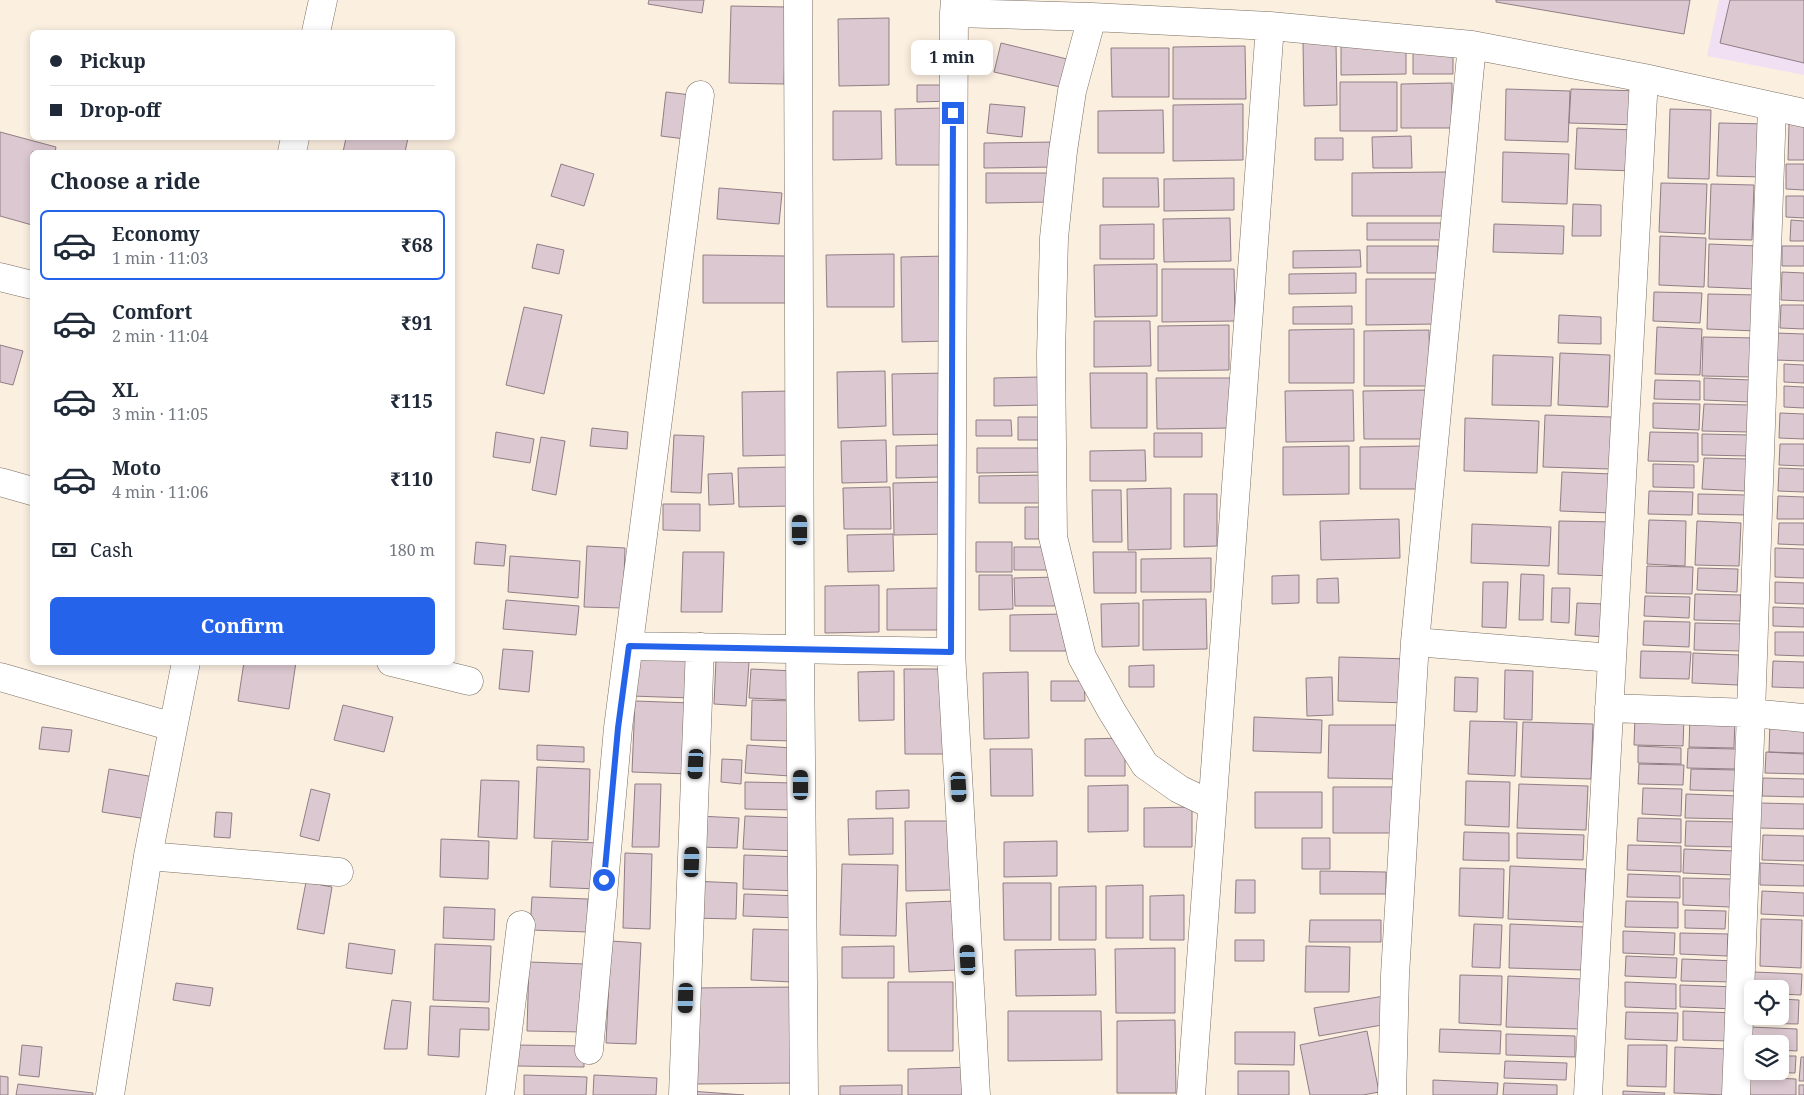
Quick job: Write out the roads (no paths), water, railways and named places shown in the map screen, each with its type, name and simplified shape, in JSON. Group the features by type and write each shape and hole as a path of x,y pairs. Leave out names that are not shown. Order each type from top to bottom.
{"street":[{"path":"316,30 323,0"},
{"path":"798,0 800,650 804,1095"},
{"path":"976,1095 951,652 955,7 1092,17 1270,26 1472,45 1644,78 1804,113"},
{"path":"1092,17 1072,91 1063,151 1054,238 1052,354 1054,536 1082,657 1111,710 1145,765 1179,789 1212,805"},
{"path":"1190,1095 1270,26"},
{"path":"1392,1095 1395,975 1415,642 1472,45"},
{"path":"1588,1095 1644,78"},
{"path":"589,1050 618,728 700,96"},
{"path":"1736,1095 1772,107"},
{"path":"0,277 30,285"},
{"path":"0,482 30,490"},
{"path":"1415,642 1612,658"},
{"path":"629,646 951,652"},
{"path":"682,1095 700,648"},
{"path":"110,1095 148,856 185,665"},
{"path":"403,665 469,681"},
{"path":"0,677 173,726"},
{"path":"1609,708 1751,713 1804,718"},
{"path":"148,856 339,872"},
{"path":"500,1095 520,925"}]}
